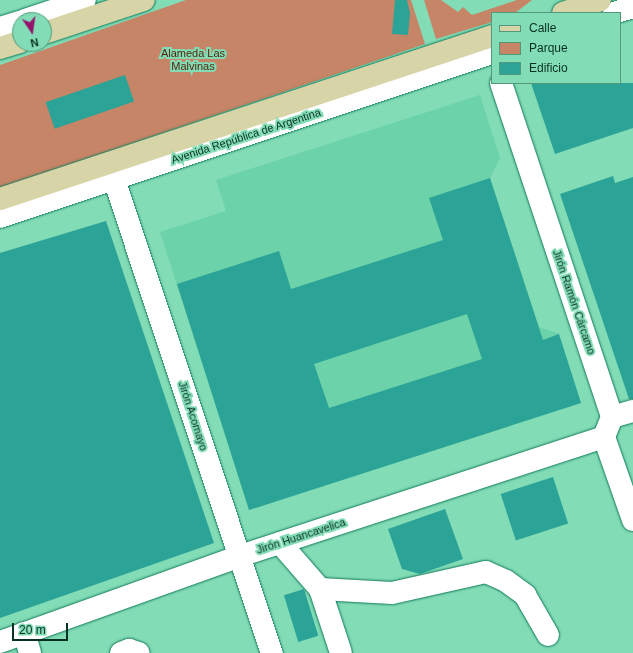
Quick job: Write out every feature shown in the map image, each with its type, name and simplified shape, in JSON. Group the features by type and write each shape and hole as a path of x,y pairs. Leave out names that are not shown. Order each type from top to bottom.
{"main road":[{"path":"52,22 59,12 144,0"},
{"path":"566,12 600,0"},
{"name":"Avenida República de Argentina","path":"0,199 491,36"},
{"path":"0,48 12,44"}],"street":[{"path":"59,12 85,0"},
{"path":"556,12 568,0"},
{"path":"617,12 633,7"},
{"path":"0,28 12,24"},
{"name":"Avenida República de Argentina","path":"0,217 491,54"},
{"name":"Jirón Ramón Cárcamo","path":"501,84 608,427 633,520"},
{"name":"Jirón Acomayo","path":"114,179 272,653"},
{"name":"Jirón Huancavelica","path":"16,644 240,556 608,427 633,411"},
{"path":"280,543 320,589 341,653"},
{"path":"320,589 392,593 486,572 506,581 525,595 548,635"},
{"path":"121,653 129,650 139,653"}],"shaded area":[{"path":"480,95 500,158 490,178 539,327 559,334 581,403 249,510 160,232 226,211 216,180"}],"green space":[{"name":"Alameda Las Malvinas","path":"186,0 411,0 425,44 0,188 0,65 37,52 52,52 52,47"},
{"path":"424,0 441,0 458,12 463,7 472,15 517,0 532,0 516,12 491,12 491,22 436,39"}],"building":[{"path":"395,0 407,0 410,13 408,35 392,34"},
{"path":"125,75 134,101 55,129 46,102"},
{"path":"633,83 633,128 555,154 531,84"},
{"path":"613,176 615,183 633,177 633,399 629,399 560,194"},
{"path":"490,178 543,340 559,334 581,403 249,510 177,284 279,251 291,289 443,240 429,198","holes":["467,314 482,359 329,408 314,364"]},
{"path":"106,221 214,543 0,618 0,253"},
{"path":"553,477 568,524 516,541 501,494"},
{"path":"445,509 463,559 420,574 402,569 388,529"},
{"path":"304,589 318,636 298,642 284,595"}]}
